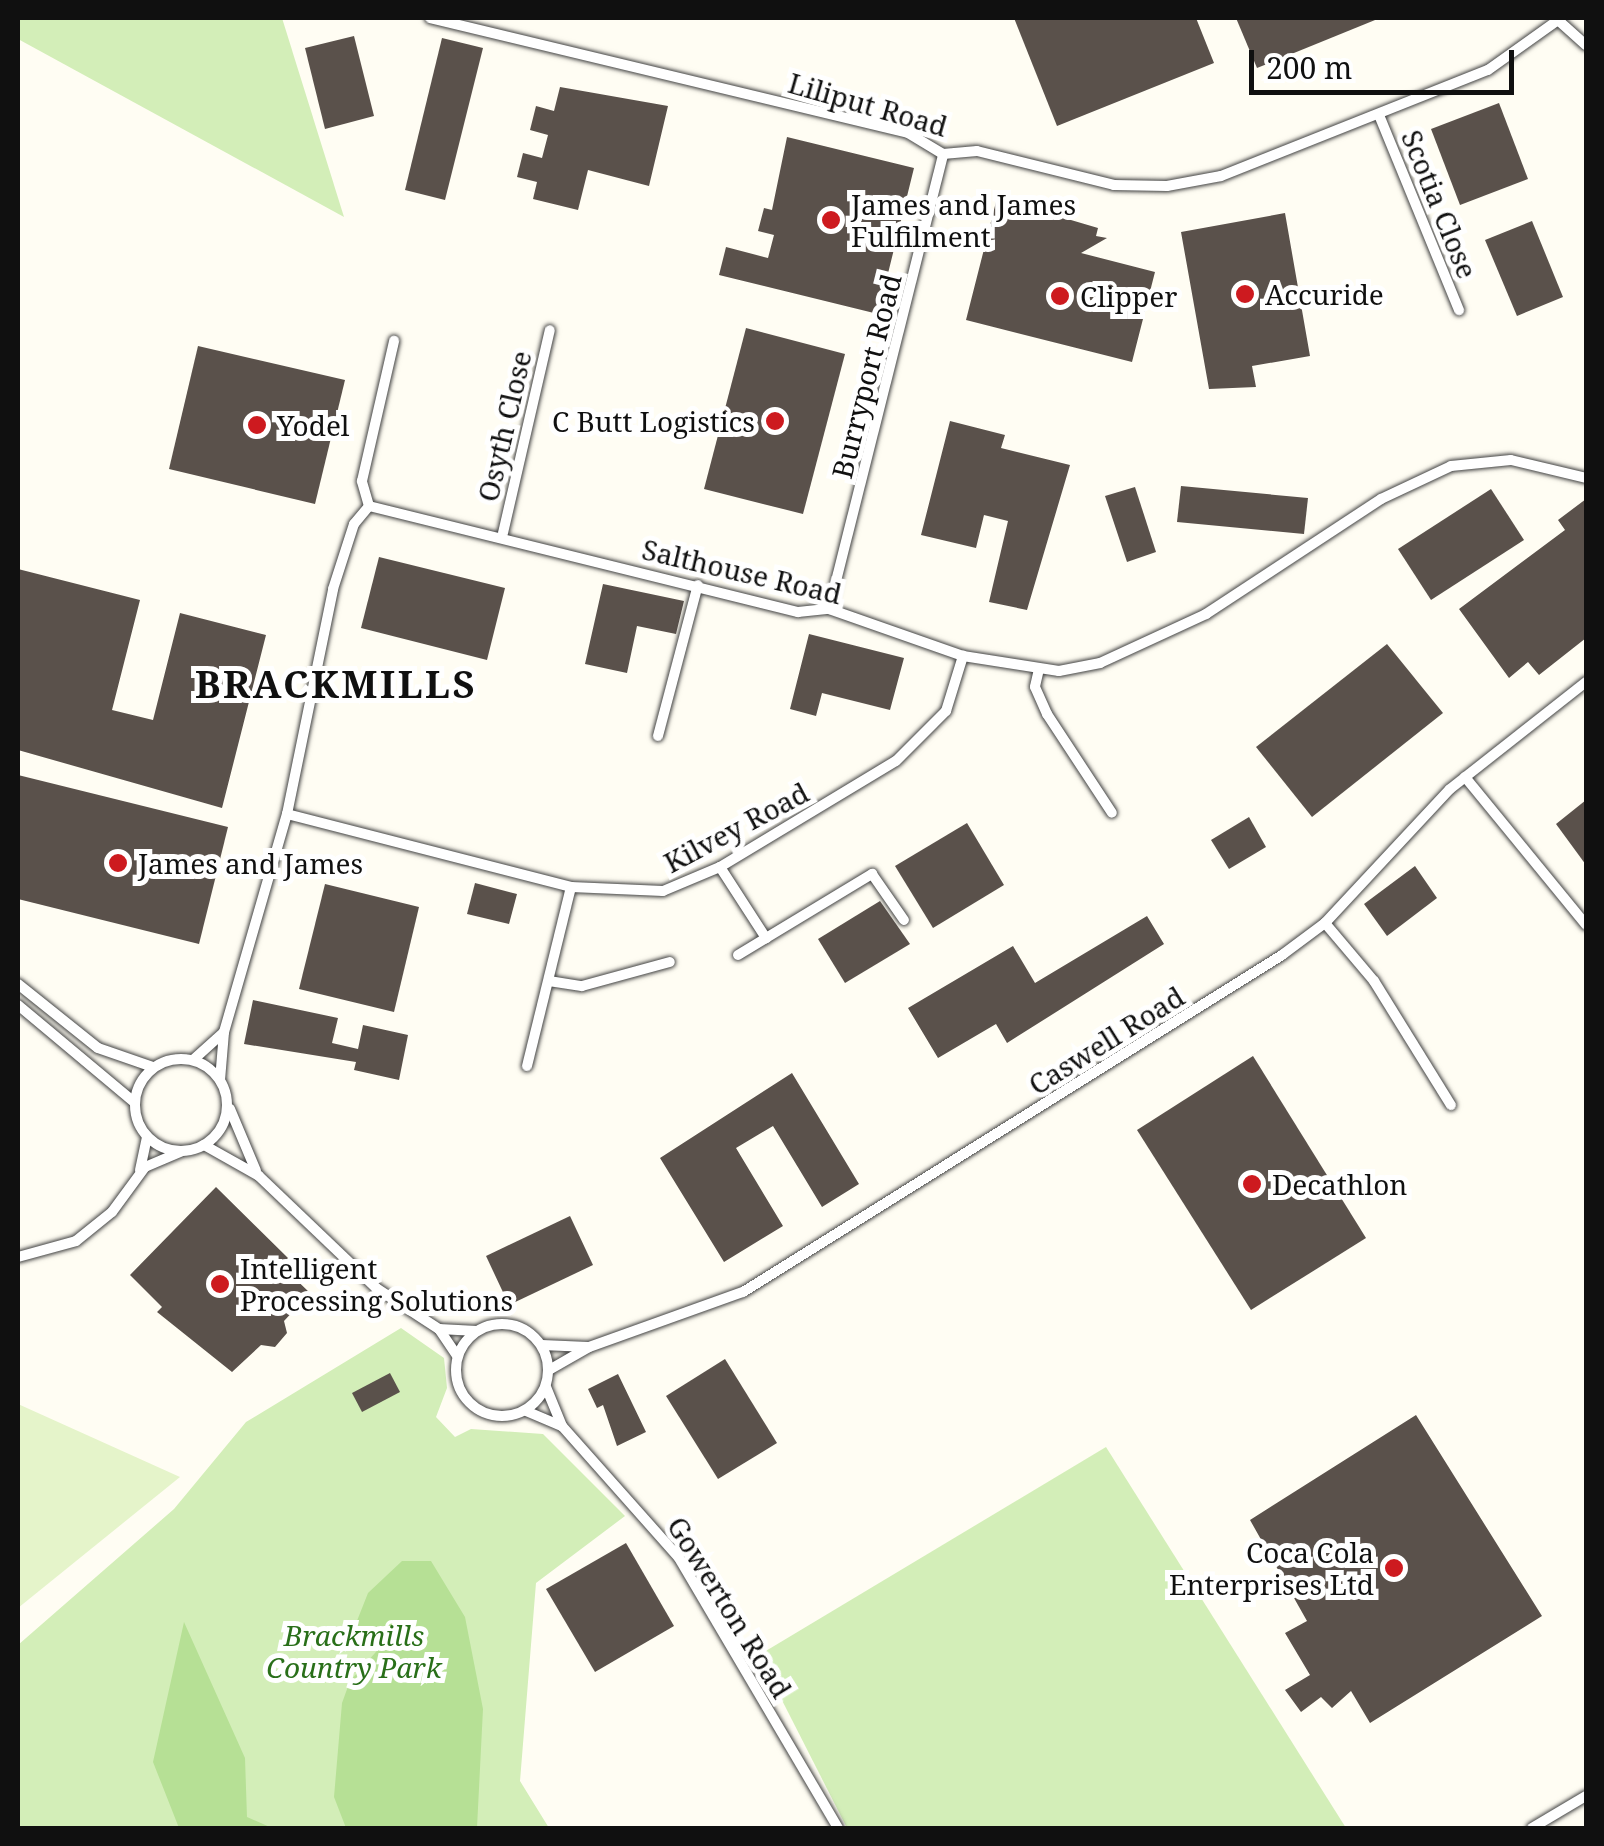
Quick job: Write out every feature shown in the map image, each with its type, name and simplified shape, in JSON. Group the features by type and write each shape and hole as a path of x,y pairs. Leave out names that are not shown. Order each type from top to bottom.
{"street":[{"name":"Liliput Road","path":"430,18 908,134 943,154 978,150 1114,185 1168,186 1222,176 1379,115 1516,56 1560,19"},
{"path":"1560,19 1586,44"},
{"name":"Scotia Close","path":"1379,115 1459,310"},
{"name":"Burryport Road","path":"828,609 943,154"},
{"name":"Osyth Close","path":"502,533 550,330"},
{"path":"259,1176 220,1080 224,1032 287,814 333,590 354,524 369,506 362,481 394,341"},
{"name":"Salthouse Road","path":"369,506 502,533 798,612 828,609 963,656 1039,669 1100,662 1199,618 1381,499 1451,466 1511,460 1586,478"},
{"path":"658,736 698,585"},
{"name":"Kilvey Road","path":"287,814 571,887 643,894 720,867 903,755 946,710 963,656"},
{"path":"1039,669 1036,687 1047,714 1112,813"},
{"name":"Caswell Road","path":"549,1370 589,1347 743,1292 1325,923 1465,776 1586,682"},
{"path":"1465,776 1586,925"},
{"path":"720,867 766,938"},
{"path":"738,955 872,874 904,920"},
{"path":"526,1066 571,887"},
{"path":"1325,923 1374,980 1451,1105"},
{"path":"549,981 582,986 670,962"},
{"path":"18,984 98,1048 153,1067 193,1060 224,1032"},
{"path":"18,1004 134,1102 147,1137 134,1181 112,1212 76,1241 18,1256"},
{"path":"193,1060 220,1080"},
{"path":"134,1102 153,1067"},
{"path":"134,1181 182,1151 204,1145 222,1125 227,1099"},
{"path":"147,1137 182,1151"},
{"path":"204,1145 259,1176 376,1288 440,1329 457,1356 458,1385 471,1406 495,1417 526,1411 546,1387 549,1370 542,1346 505,1324 476,1331 440,1329"},
{"path":"457,1356 476,1331"},
{"name":"Caswell Road","path":"542,1346 589,1347"},
{"name":"Gowerton Road","path":"546,1387 562,1426 679,1558 838,1828"},
{"name":"Gowerton Road","path":"526,1411 562,1426"},
{"path":"1532,1828 1586,1796"}],"green space":[{"path":"18,18 282,18 344,217 18,39"},
{"name":"Brackmills Country Park","path":"401,1328 444,1358 447,1388 436,1417 455,1437 471,1429 543,1434 625,1516 536,1583 520,1781 549,1828 18,1828 18,1645 174,1509 246,1422"},
{"path":"18,1404 180,1477 18,1608"},
{"path":"1106,1447 1346,1828 847,1828 759,1655"},
{"path":"402,1561 431,1561 465,1617 483,1709 477,1828 346,1828 334,1797 342,1703 350,1681 383,1644 378,1636 368,1644 349,1641 368,1593"},
{"path":"184,1622 245,1758 247,1817 272,1828 179,1828 153,1762"}],"building":[{"path":"1014,18 1196,18 1214,63 1057,126"},
{"path":"1236,18 1380,18 1257,68"},
{"path":"354,36 374,116 325,129 305,48"},
{"path":"442,38 483,48 445,200 405,190"},
{"path":"560,87 668,106 649,186 588,170 578,210 533,199 537,182 517,177 523,153 542,158 548,135 530,130 536,106 554,111"},
{"path":"1499,103 1528,179 1460,205 1431,129"},
{"name":"James and James Fulfilment","path":"787,137 914,168 878,314 719,275 726,247 768,258 774,235 758,231 764,208 772,210"},
{"name":"Clipper","path":"997,198 1098,228 1096,236 1107,238 1081,253 1155,272 1132,362 966,320"},
{"name":"Accuride","path":"1285,213 1310,356 1252,366 1256,387 1209,389 1181,232"},
{"path":"1532,221 1563,297 1517,316 1485,240"},
{"name":"C Butt Logistics","path":"746,328 845,354 803,514 704,489"},
{"name":"Yodel","path":"198,346 345,380 315,504 169,469"},
{"path":"950,421 1005,435 1001,448 1070,465 1027,610 989,602 1008,521 984,515 976,548 921,535"},
{"path":"1181,486 1308,498 1304,534 1177,522"},
{"path":"1135,487 1156,552 1127,562 1105,496"},
{"path":"1491,489 1524,540 1431,600 1398,549"},
{"path":"1586,499 1586,638 1539,675 1528,662 1509,678 1459,609 1565,530 1558,520"},
{"path":"379,557 505,588 487,660 361,628"},
{"path":"18,569 140,600 112,710 153,720 180,613 266,635 222,808 18,750"},
{"path":"603,584 684,601 676,634 637,626 627,673 585,664"},
{"path":"809,634 904,658 890,710 822,693 816,716 790,709"},
{"path":"1387,644 1443,713 1312,817 1256,747"},
{"name":"James and James","path":"18,775 228,827 199,944 18,899"},
{"path":"1586,800 1586,865 1556,824"},
{"path":"1249,817 1266,847 1229,869 1211,840"},
{"path":"967,823 1004,885 933,928 895,866"},
{"path":"1415,866 1437,898 1387,936 1364,904"},
{"path":"475,883 517,894 509,924 467,914"},
{"path":"325,884 419,907 394,1012 299,989"},
{"path":"880,901 910,944 845,983 818,939"},
{"path":"1147,916 1164,944 1007,1043 996,1024 938,1058 908,1008 1013,946 1035,983"},
{"path":"253,1000 338,1018 332,1043 358,1049 363,1025 408,1035 399,1080 354,1070 356,1062 244,1044"},
{"name":"Decathlon","path":"1253,1056 1366,1238 1251,1310 1137,1130"},
{"path":"792,1073 859,1184 822,1207 773,1126 736,1148 783,1226 724,1262 660,1158"},
{"name":"Intelligent Processing Solutions","path":"216,1187 288,1258 281,1265 310,1293 284,1321 287,1333 275,1347 261,1345 232,1372 157,1312 162,1307 130,1275"},
{"path":"570,1216 593,1265 509,1305 486,1256"},
{"path":"725,1359 777,1443 718,1479 666,1396"},
{"path":"390,1373 400,1392 362,1412 352,1393"},
{"path":"618,1374 646,1432 617,1446 603,1405 597,1408 588,1389"},
{"name":"Coca Cola Enterprises Ltd","path":"1416,1415 1542,1616 1370,1723 1351,1691 1332,1708 1321,1697 1301,1712 1285,1690 1310,1675 1285,1633 1307,1621 1250,1520"},
{"path":"626,1543 674,1626 595,1672 546,1589"}],"waterway":[{"path":"112,18 141,18"}],"place":[{"name":"James and James Fulfilment","path":"831,220"},
{"name":"Accuride","path":"1245,294"},
{"name":"Clipper","path":"1060,296"},
{"name":"C Butt Logistics","path":"775,421"},
{"name":"Yodel","path":"257,425"},
{"name":"James and James","path":"118,863"},
{"name":"Decathlon","path":"1252,1184"},
{"name":"Intelligent Processing Solutions","path":"220,1284"},
{"name":"Coca Cola Enterprises Ltd","path":"1394,1568"}],"district":[{"name":"BRACKMILLS","path":"336,684"}]}
